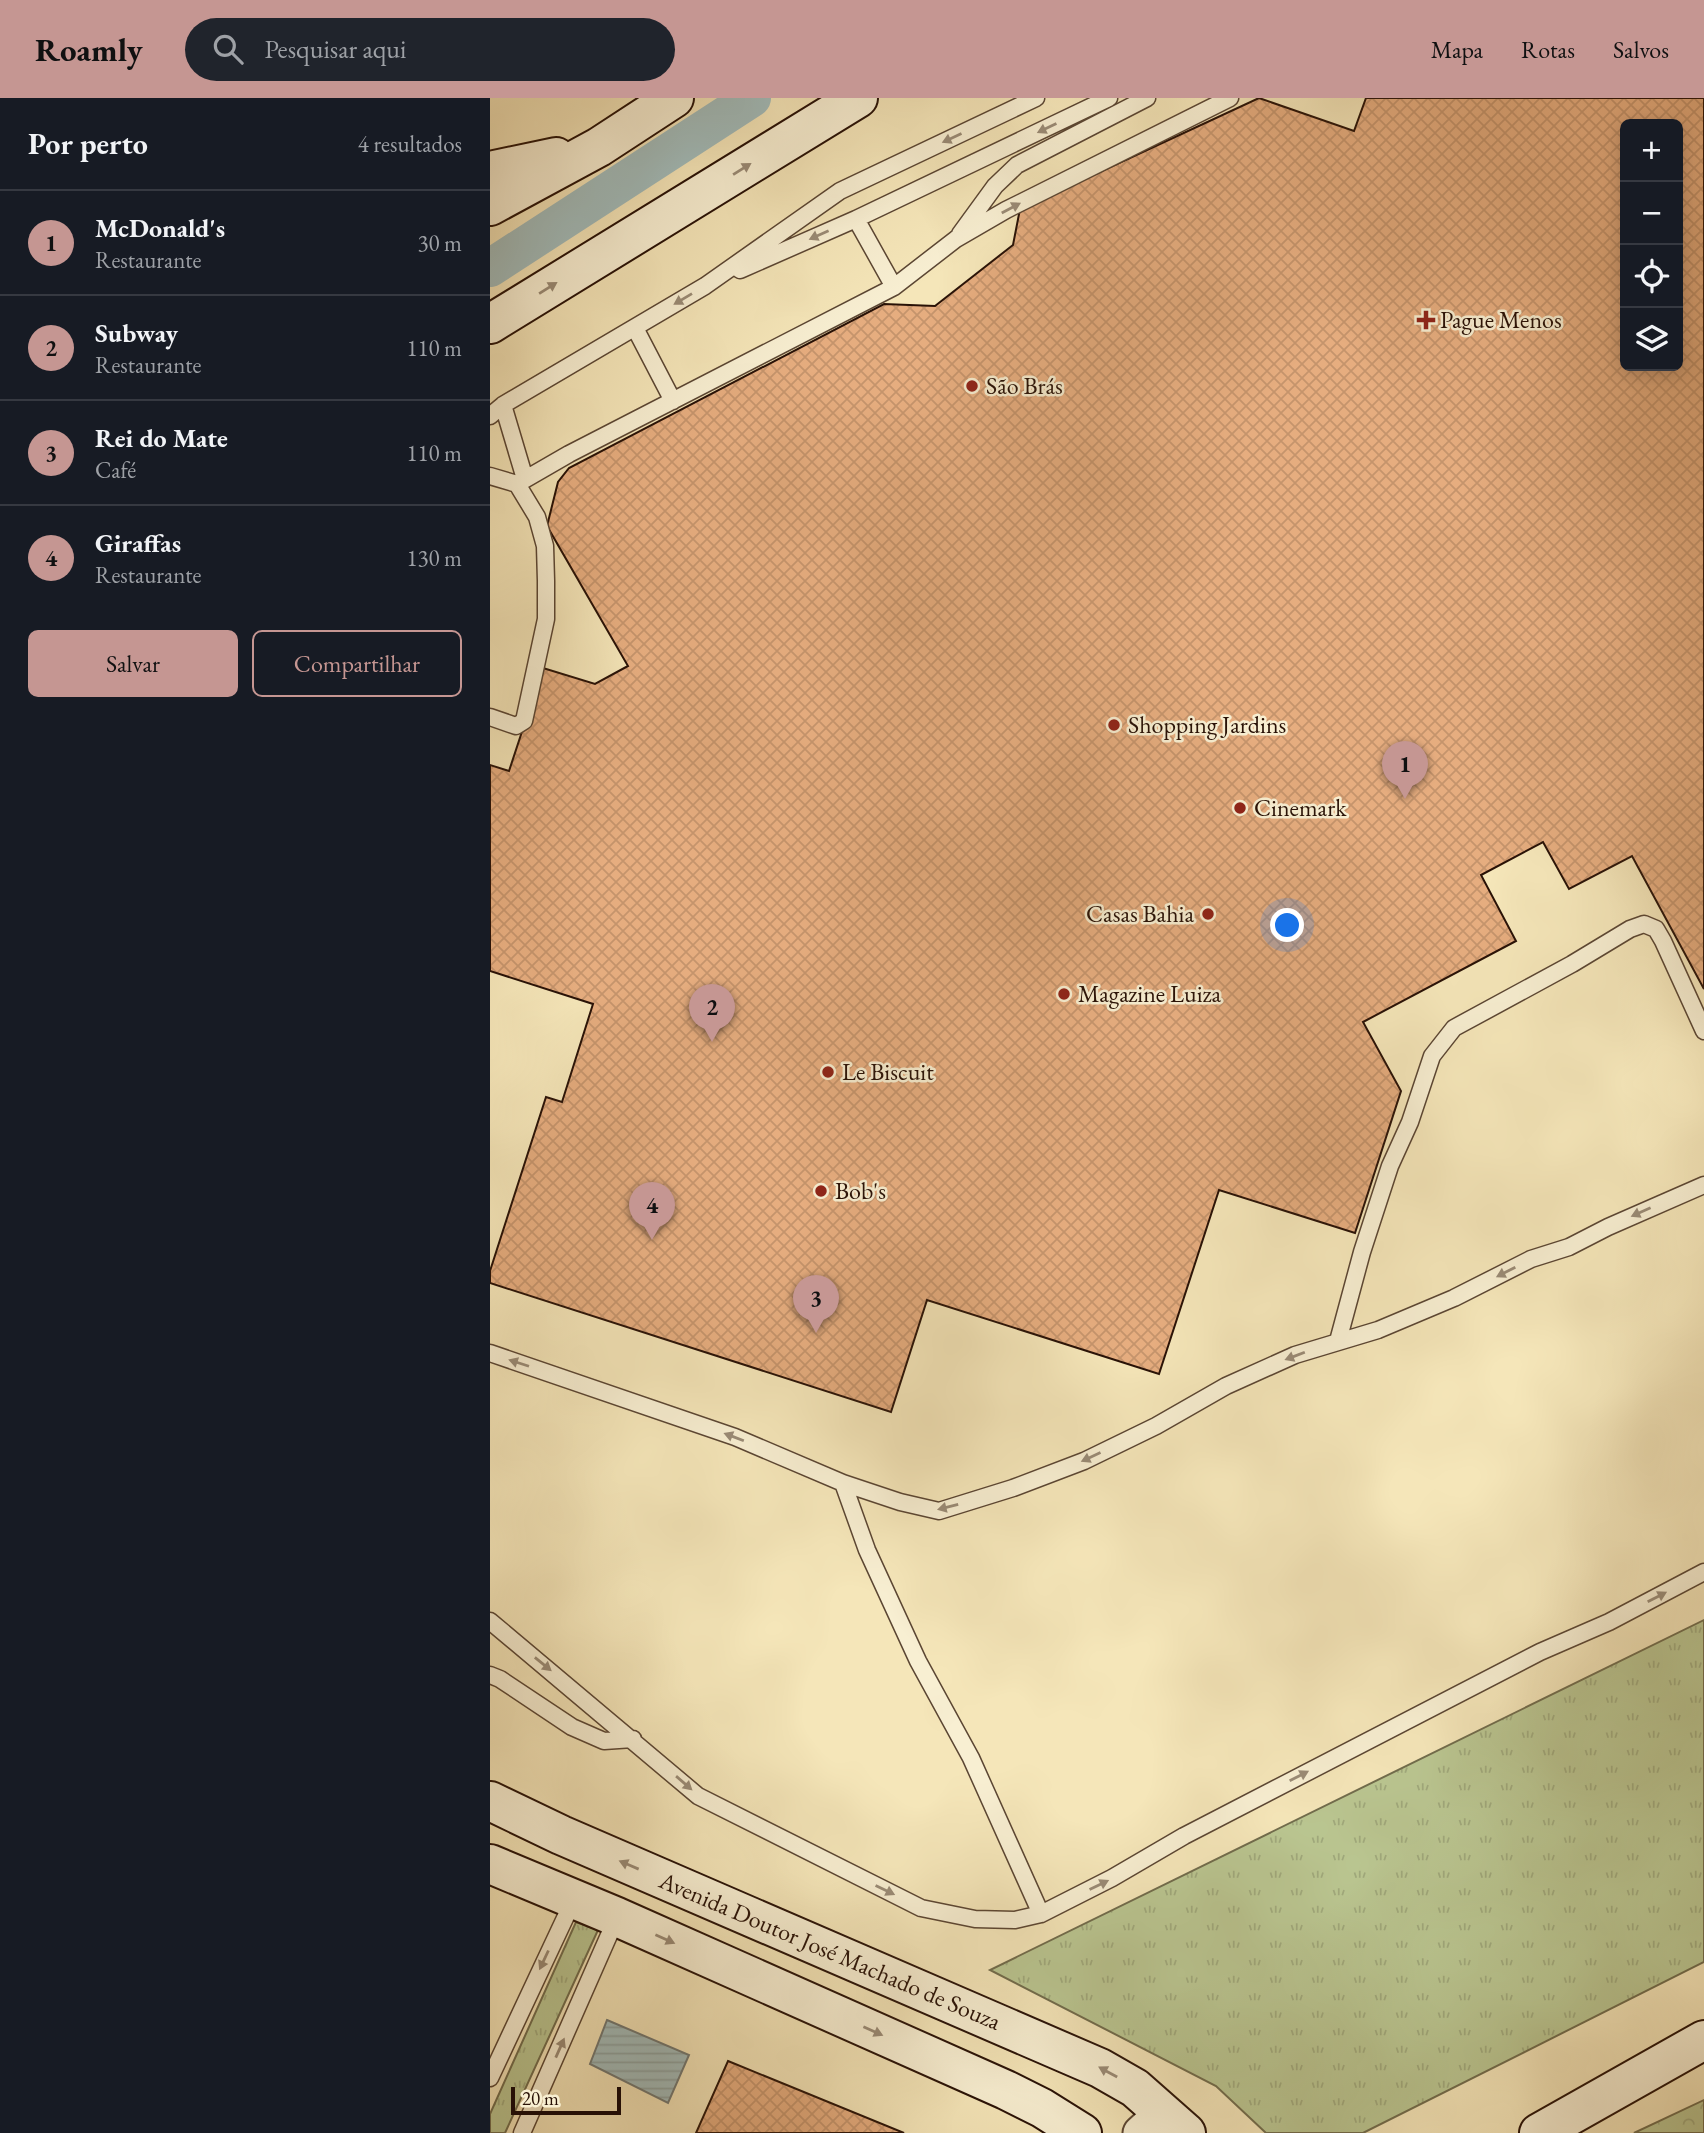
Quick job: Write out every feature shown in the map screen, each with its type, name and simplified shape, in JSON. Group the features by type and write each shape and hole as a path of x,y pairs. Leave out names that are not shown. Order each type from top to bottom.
{"street":[{"path":"490,206 599,147 674,98"},
{"path":"490,324 858,98"},
{"path":"490,171 599,147"},
{"name":"Avenida Doutor José Machado de Souza","path":"490,1801 561,1835 1080,2058 1135,2088 1163,2126"},
{"path":"490,1864 617,1917 1006,2090 1082,2133"},
{"path":"1539,2133 1704,2040"}],"lane":[{"path":"490,416 503,405 705,286 840,191 1036,98"},
{"path":"705,286 856,219 1109,98"},
{"path":"956,239 995,186 1017,165 1147,98"},
{"path":"490,476 521,482 894,287 956,239 1006,210 1230,98"},
{"path":"856,219 894,287"},
{"path":"635,328 673,401"},
{"path":"490,717 516,726 524,721 546,618 545,546 537,517 521,482 503,405"},
{"path":"1339,1341 1362,1252 1390,1166 1410,1122 1432,1056 1454,1028 1644,923 1656,929 1663,941 1704,1031"},
{"path":"490,1353 735,1437 843,1483 900,1502 939,1511 1013,1488 1084,1461 1157,1426 1226,1386 1295,1355 1378,1330 1454,1298 1531,1259 1569,1247 1704,1185"},
{"path":"843,1483 867,1550 918,1661 971,1758 1041,1914"},
{"path":"490,1621 698,1796 921,1908 975,1919 1015,1920 1041,1914 1112,1878 1184,1836 1540,1652 1609,1622 1704,1572"},
{"path":"490,1675 572,1727 604,1741 633,1739"},
{"path":"490,2078 574,1899"},
{"path":"522,2133 617,1917"}],"green space":[{"path":"1704,1620 1704,1962 1363,2133 1266,2133 1216,2086 990,1970"},
{"path":"576,1922 598,1930 505,2133 490,2133 490,2114"},
{"path":"1704,2100 1704,2133 1634,2133"}],"water":[{"path":"607,2020 689,2055 668,2103 590,2064"}],"building":[{"name":"Shopping Jardins","path":"1259,98 1354,131 1366,98 1704,98 1704,989 1632,856 1569,889 1543,842 1481,875 1516,941 1363,1022 1401,1091 1355,1233 1219,1190 1159,1374 927,1300 891,1412 490,1283 490,1271 546,1097 562,1102 593,1004 490,971 490,765 509,771 543,668 595,684 628,666 547,526 558,482 569,468 884,304 935,306 1013,245 1020,209"},
{"path":"728,2061 904,2133 696,2133"}],"waterway":[{"path":"490,268 752,98"}],"place":[{"name":"Pague Menos","path":"1426,320"},
{"name":"São Brás","path":"972,386"},
{"name":"Shopping Jardins","path":"1114,725"},
{"name":"McDonald's","path":"1405,799"},
{"name":"Cinemark","path":"1240,808"},
{"name":"Casas Bahia","path":"1208,914"},
{"name":"Magazine Luiza","path":"1064,994"},
{"name":"Subway","path":"712,1042"},
{"name":"Le Biscuit","path":"828,1072"},
{"name":"Bob's","path":"821,1191"},
{"name":"Giraffas","path":"652,1240"},
{"name":"Rei do Mate","path":"816,1333"}]}
